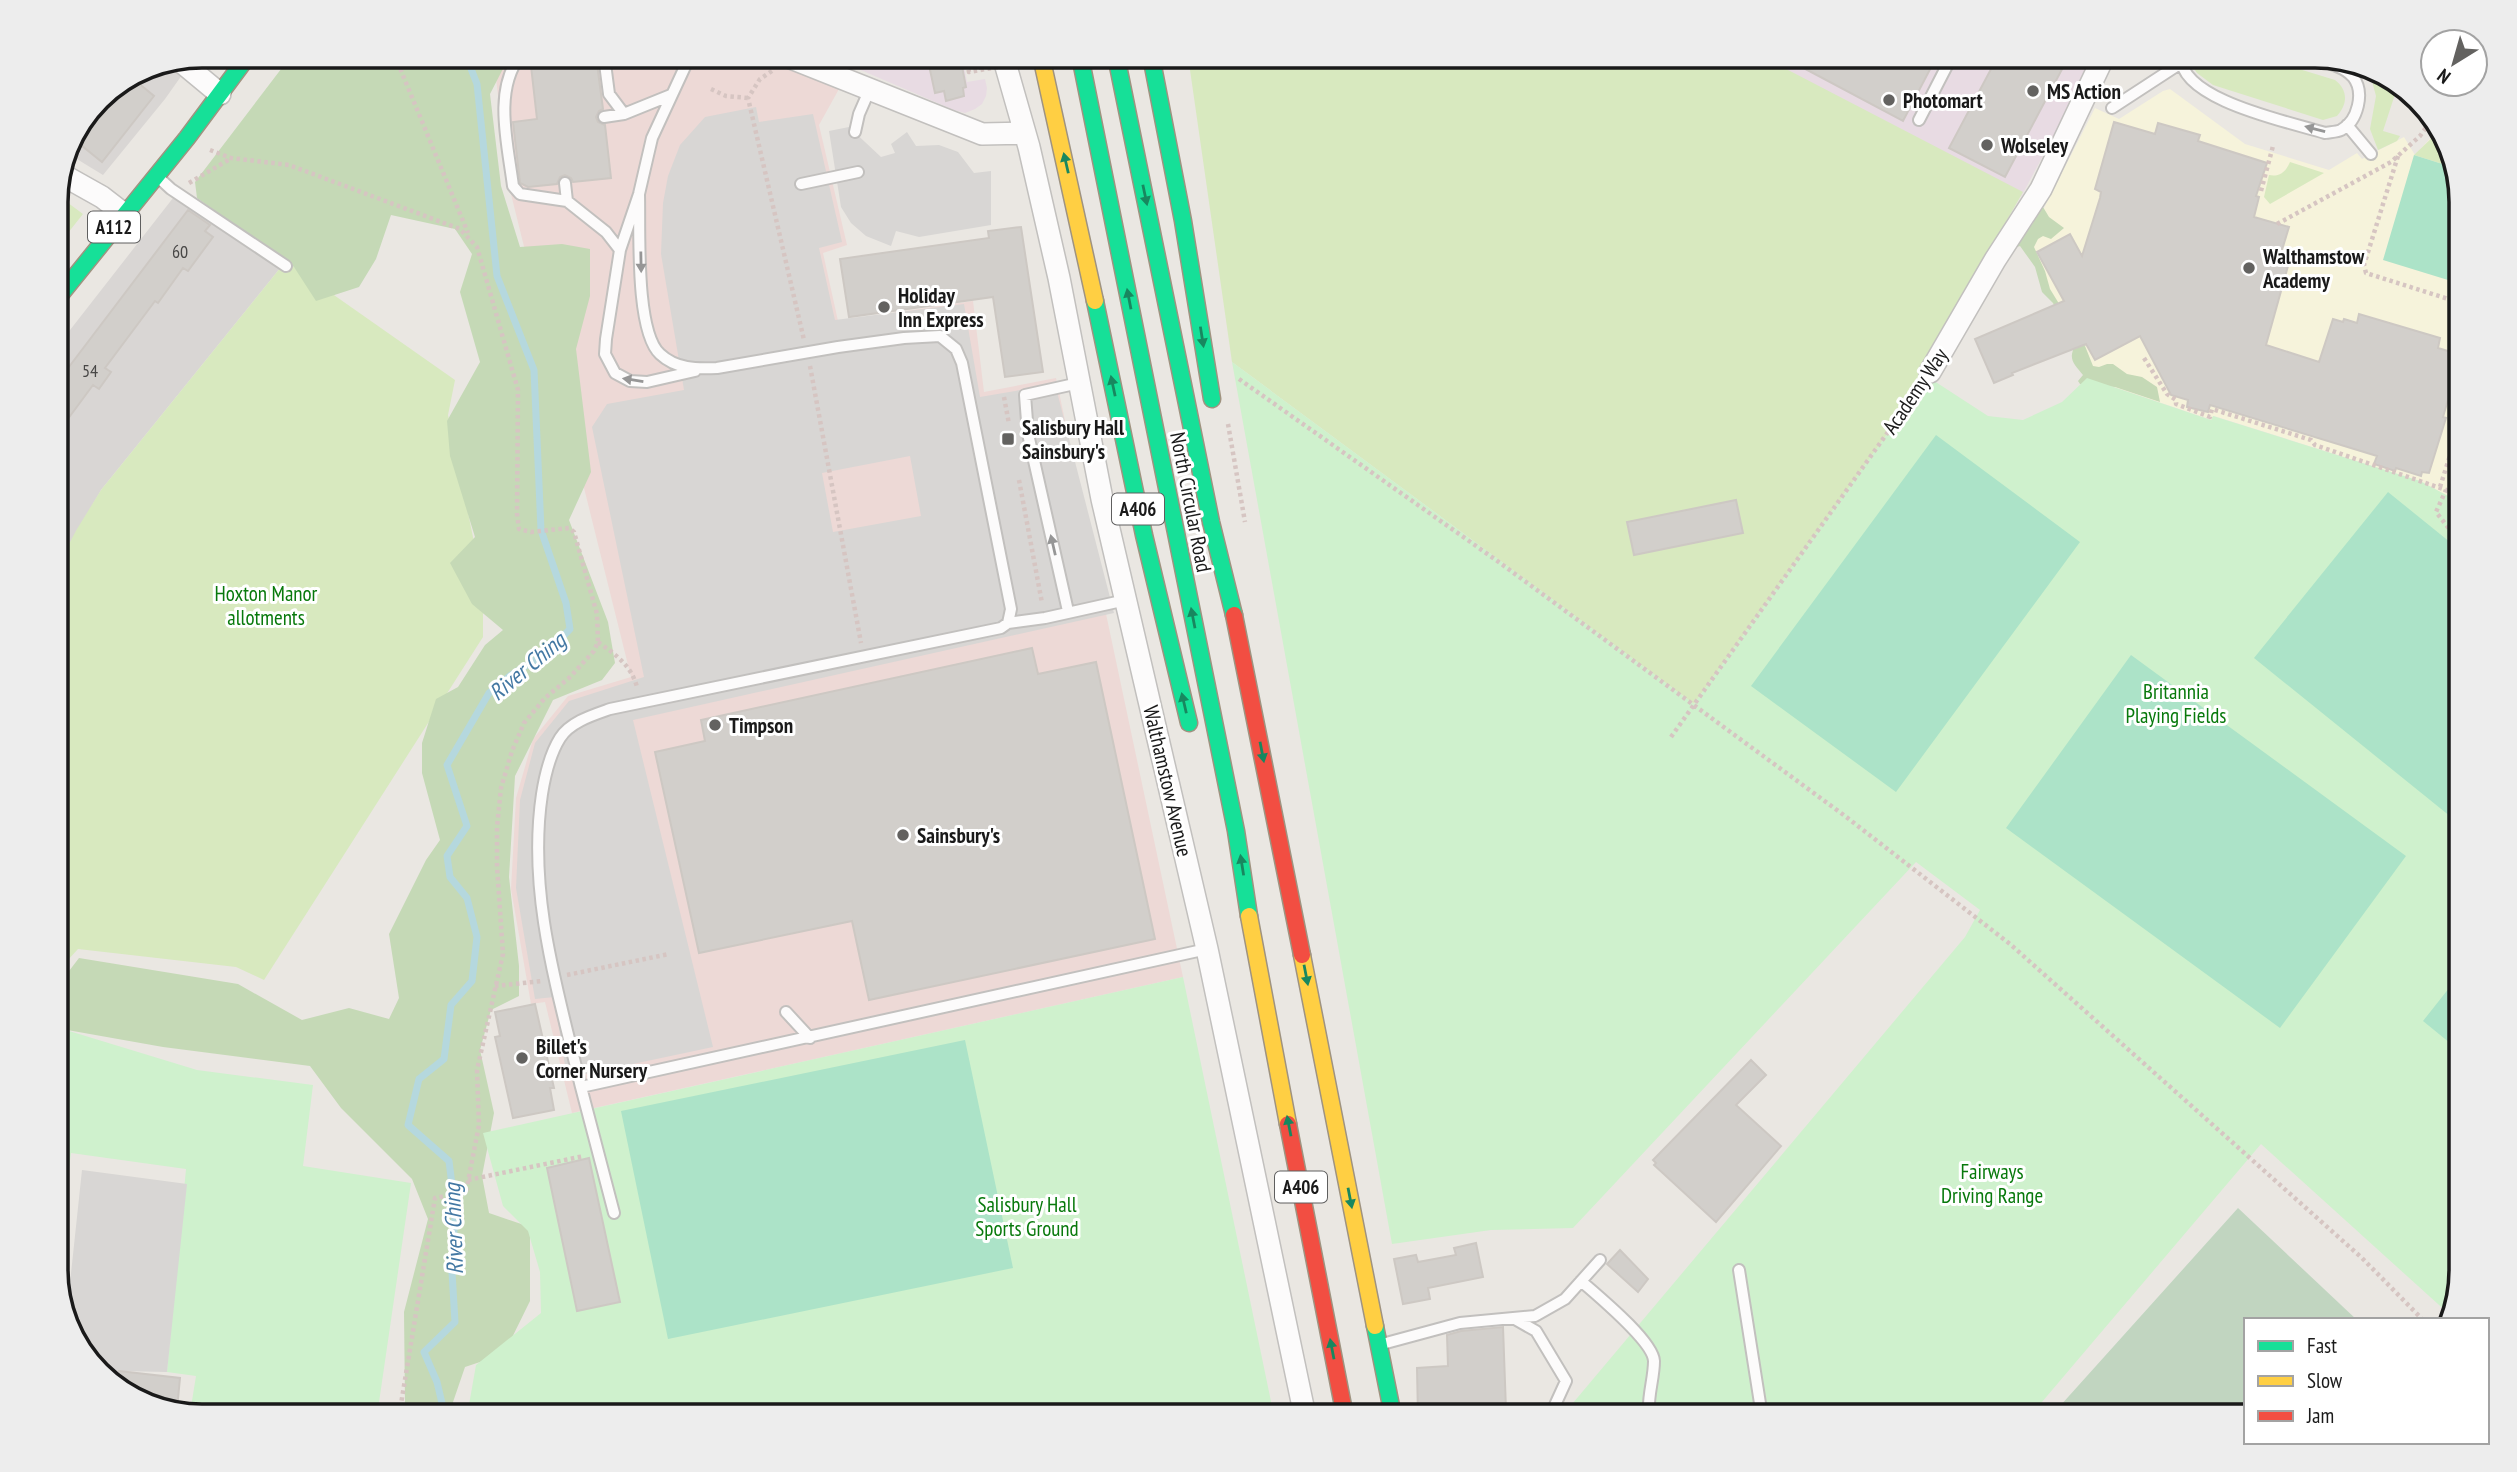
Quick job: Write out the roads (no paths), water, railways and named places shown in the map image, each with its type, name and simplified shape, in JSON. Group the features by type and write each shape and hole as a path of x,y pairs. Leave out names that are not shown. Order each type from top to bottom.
{"main road":[{"name":"A112","path":"69,284 239,68"},
{"name":"A406","path":"1044,68 1072,188 1144,535 1191,734"},
{"name":"North Circular Road","path":"1082,68 1234,818 1256,957"},
{"name":"North Circular Road","path":"1118,68 1212,522 1229,589"},
{"path":"1154,68 1183,221 1215,419"},
{"name":"A406","path":"1230,536 1229,589 1391,1404"},
{"name":"A406","path":"1226,881 1256,957 1343,1404"}],"street":[{"path":"814,68 982,134 1027,140"},
{"name":"Walthamstow Avenue","path":"1006,68 1027,140 1059,278 1126,600 1207,949 1302,1404"},
{"name":"Academy Way","path":"1930,372 1995,260 2041,189 2098,68"},
{"path":"189,69 220,94"},
{"path":"70,179 102,197 124,214"}],"lane":[{"path":"511,68 504,110 513,186 520,194 567,201 606,232 620,250"},
{"path":"606,68 609,94 624,114"},
{"path":"684,68 652,138 639,194 620,250 606,339 605,354 611,368 620,377 641,382 700,369 904,338 940,336 956,349 962,363 1011,609 1008,623"},
{"path":"1919,120 1946,68"},
{"path":"2112,108 2170,68"},
{"path":"2183,68 2195,86 2213,97 2325,133 2342,130 2353,120 2359,90 2353,77 2347,72"},
{"path":"855,132 869,91"},
{"path":"604,117 624,114 671,95"},
{"path":"2347,125 2371,154"},
{"path":"801,184 858,172"},
{"path":"156,176 171,189 286,266"},
{"path":"565,183 567,201"},
{"path":"639,194 642,296 652,342 660,354 676,365 700,369"},
{"path":"1068,611 1028,434 1026,394 1079,383"},
{"path":"614,1213 546,939 539,887 539,818 550,762 561,736 583,719 610,709 1126,600"},
{"path":"582,1087 1207,949"},
{"path":"786,1012 810,1038"},
{"path":"1379,1345 1460,1322 1535,1316 1564,1299 1600,1260"},
{"path":"1739,1270 1760,1404"},
{"path":"1581,1281 1650,1348 1654,1361 1649,1404"},
{"path":"1513,1318 1536,1331 1566,1381 1558,1404"}],"waterway":[{"name":"River Ching","path":"442,1404 437,1382 424,1352 455,1322 452,1272 455,1209 449,1161 408,1125 419,1079 444,1059 451,1005 472,981 477,937 467,898 450,877 447,856 467,826 447,765 489,693 511,675 547,653 570,629 566,603 541,530 534,370 497,276 477,84 471,68"}],"place":[{"name":"MS Action","path":"2033,91"},
{"name":"Photomart","path":"1889,100"},
{"name":"Wolseley","path":"1987,145"},
{"name":"Walthamstow Academy","path":"2249,268"},
{"name":"Holiday Inn Express","path":"884,307"},
{"name":"Salisbury Hall Sainsbury's","path":"1008,439"},
{"name":"Timpson","path":"715,725"},
{"name":"Sainsbury's","path":"903,835"},
{"name":"Billet's Corner Nursery","path":"522,1058"}],"park label":[{"name":"Hoxton Manor allotments","path":"266,605"},
{"name":"Britannia Playing Fields","path":"2176,703"},
{"name":"Fairways Driving Range","path":"1992,1183"},
{"name":"Salisbury Hall Sports Ground","path":"1027,1216"}]}
